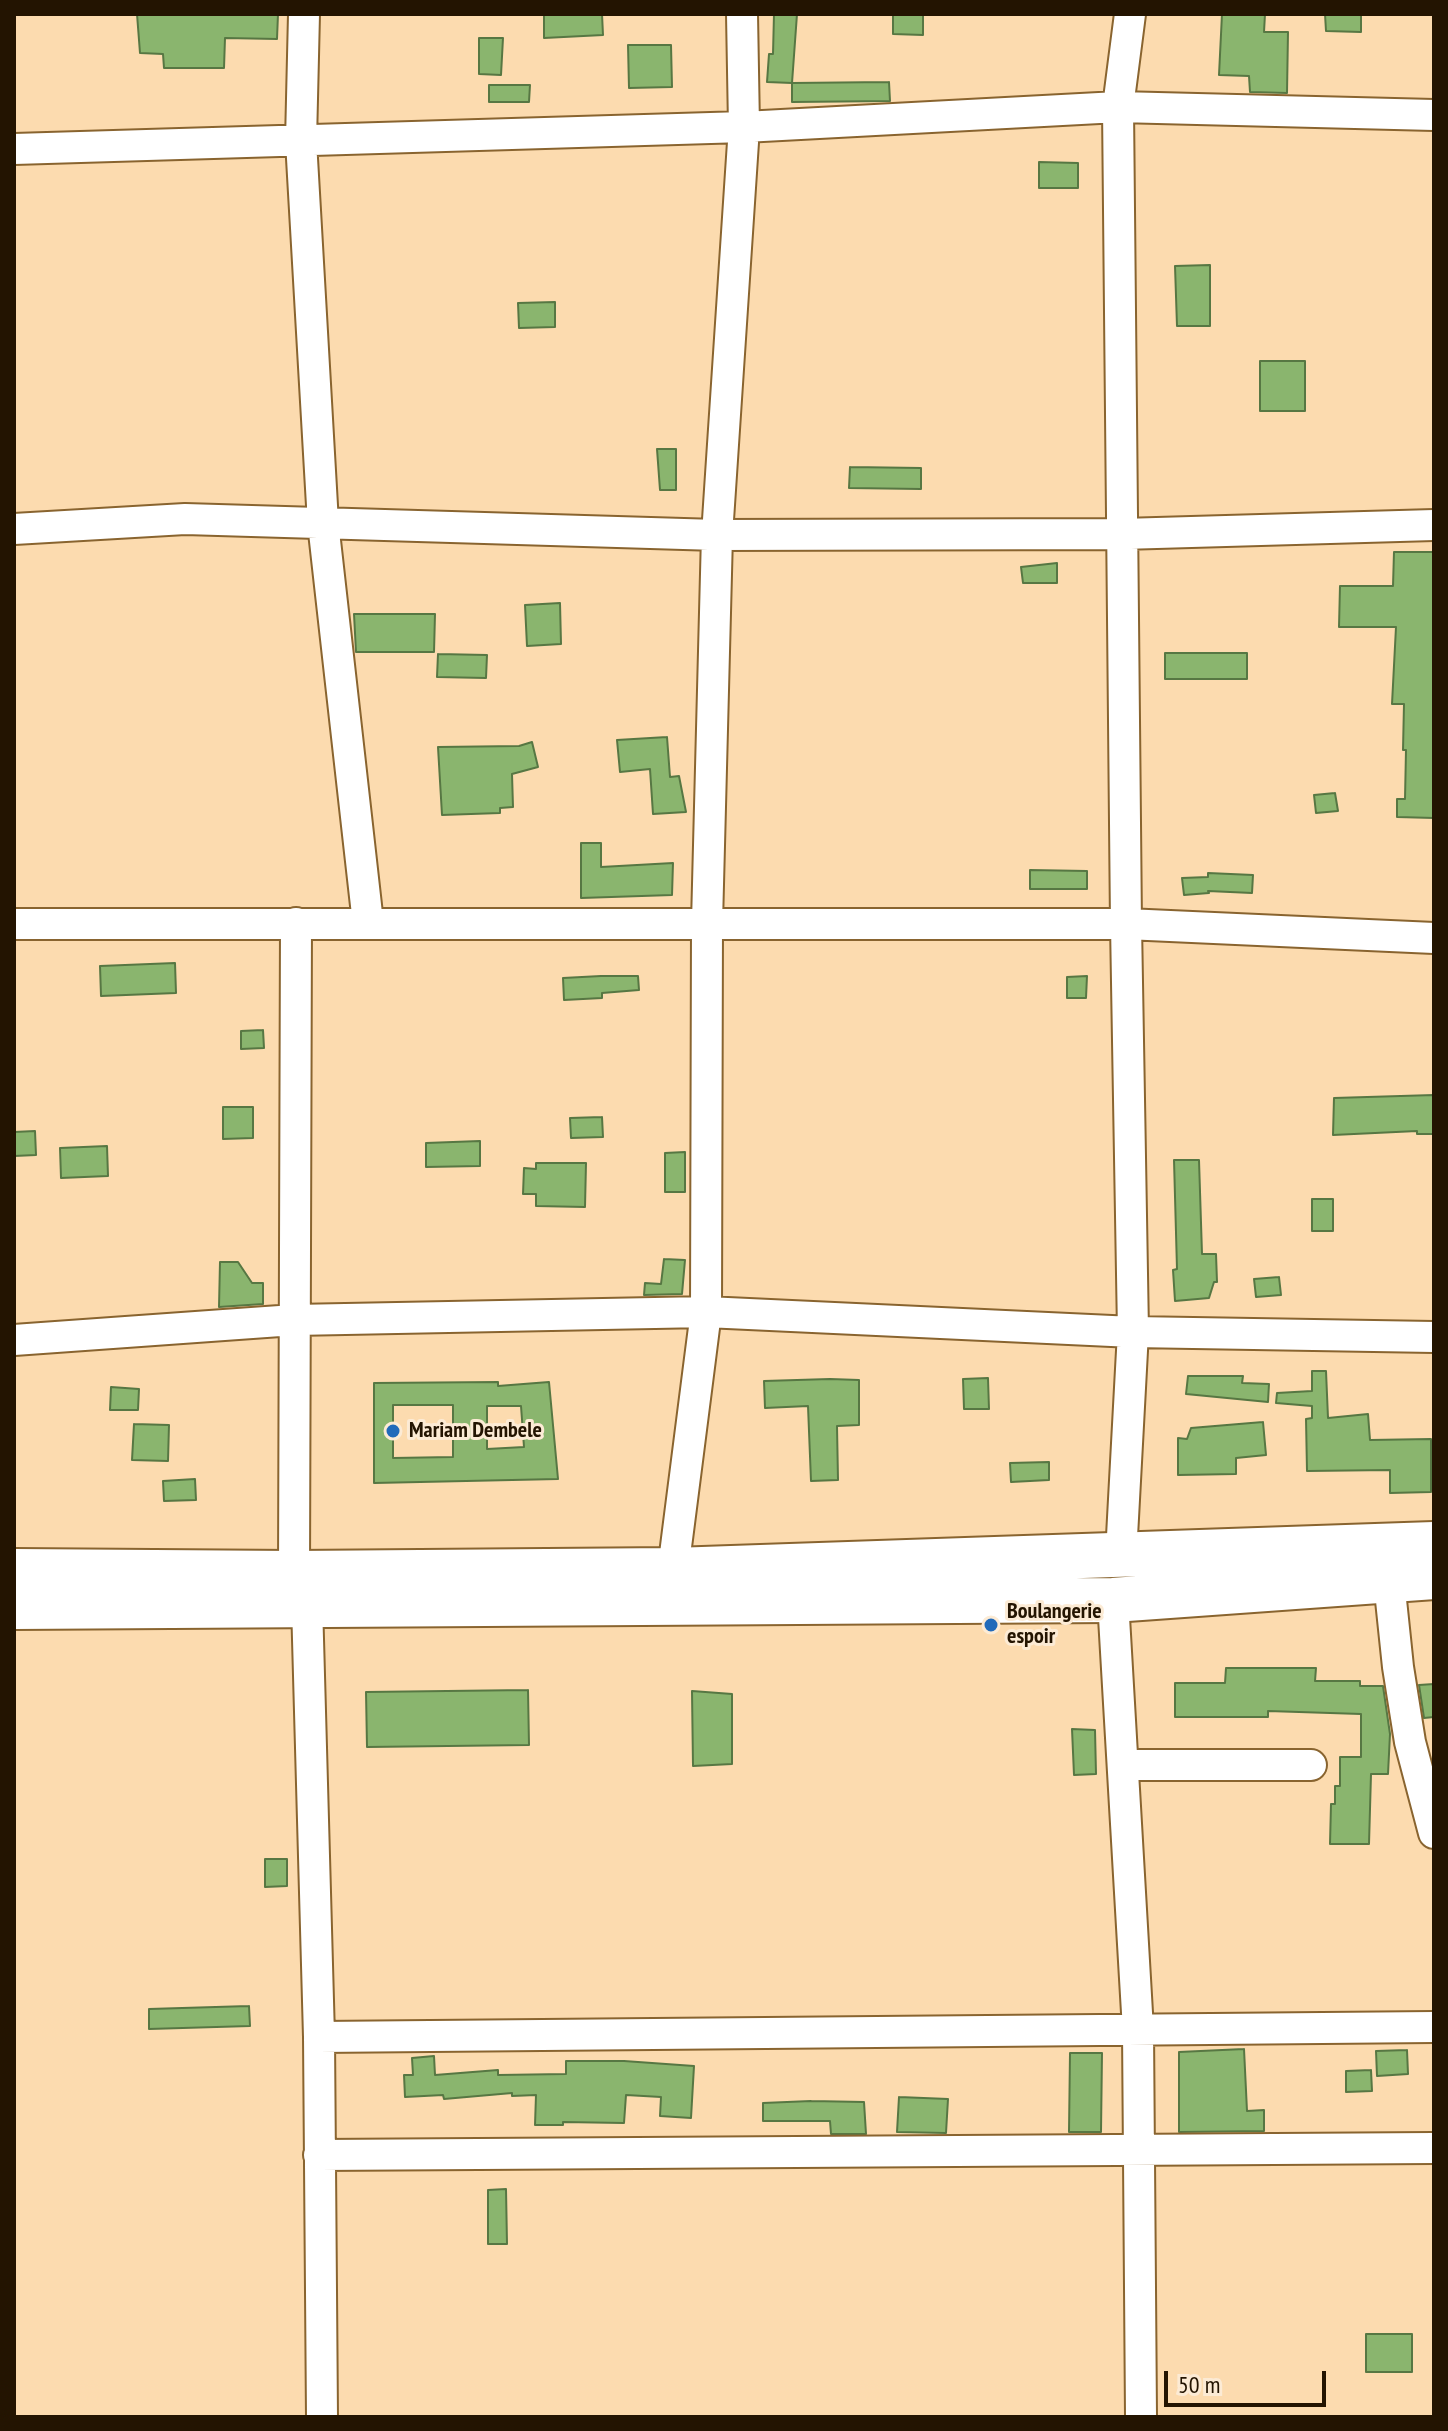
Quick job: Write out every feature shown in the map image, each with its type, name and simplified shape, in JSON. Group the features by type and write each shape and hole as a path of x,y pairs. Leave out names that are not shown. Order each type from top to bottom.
{"highway":[{"path":"14,1607 301,1588 673,1570 1434,1544"},
{"path":"14,1571 301,1588 1113,1600 1434,1577"}],"street":[{"path":"304,14 301,141 323,523 368,923"},
{"path":"673,1570 706,1312 707,923 717,535 744,127 742,14"},
{"path":"1121,1555 1133,1332 1118,107 1130,14"},
{"path":"14,149 744,127 1118,107 1434,115"},
{"path":"14,529 185,519 717,535 1122,534 1434,525"},
{"path":"296,923 294,1320 319,2037 322,2417"},
{"path":"14,924 1126,924 1434,938"},
{"path":"14,1340 294,1320 706,1312 1133,1332 1434,1337"},
{"path":"1389,1581 1410,1742 1434,1833"},
{"path":"1113,1600 1138,2030 1141,2417"},
{"path":"1123,1765 1311,1765"},
{"path":"319,2037 1434,2027"},
{"path":"319,2155 1434,2148"}],"building":[{"path":"137,14 278,14 277,39 225,38 224,68 164,68 163,54 140,53"},
{"path":"544,14 602,14 603,35 544,38"},
{"path":"774,14 797,14 792,83 767,82 769,54 773,54"},
{"path":"893,14 923,14 923,35 893,34"},
{"path":"1222,14 1265,14 1264,32 1288,32 1287,93 1250,92 1249,76 1219,75"},
{"path":"1325,14 1361,14 1361,32 1326,31"},
{"path":"479,38 503,38 501,75 479,74"},
{"path":"628,45 671,45 672,87 629,88"},
{"path":"889,82 890,101 792,102 792,83"},
{"path":"489,85 530,85 529,102 489,102"},
{"path":"1039,162 1078,163 1078,188 1039,188"},
{"path":"1210,265 1210,326 1177,326 1175,266"},
{"path":"555,302 555,327 519,328 518,303"},
{"path":"1260,361 1305,361 1305,411 1260,411"},
{"path":"657,449 676,449 676,490 660,490"},
{"path":"850,467 921,468 921,489 849,488"},
{"path":"1394,552 1434,552 1434,818 1397,817 1397,799 1405,799 1406,750 1403,750 1404,704 1392,704 1396,627 1339,627 1340,586 1393,586"},
{"path":"1057,563 1057,583 1023,583 1021,567"},
{"path":"560,603 561,644 527,646 525,605"},
{"path":"354,614 435,614 434,652 356,652"},
{"path":"1165,653 1247,653 1247,679 1165,679"},
{"path":"438,654 487,655 486,678 437,677"},
{"path":"667,737 670,777 679,776 686,812 653,814 650,769 620,772 617,740"},
{"path":"532,742 538,767 512,774 513,807 500,808 500,813 442,815 438,747 519,746"},
{"path":"1335,793 1338,811 1316,813 1314,795"},
{"path":"581,843 601,843 601,867 673,863 672,895 581,898"},
{"path":"1030,870 1087,871 1087,889 1030,889"},
{"path":"1208,873 1253,875 1252,893 1208,891 1184,895 1182,878 1208,877"},
{"path":"175,963 176,993 101,996 100,966"},
{"path":"638,976 639,990 602,993 602,998 564,1000 563,978"},
{"path":"1087,976 1086,998 1067,998 1067,977"},
{"path":"263,1030 264,1048 241,1049 241,1031"},
{"path":"1434,1095 1434,1134 1417,1134 1417,1131 1333,1135 1334,1098"},
{"path":"223,1107 253,1107 253,1138 223,1139"},
{"path":"602,1117 603,1137 571,1138 570,1118"},
{"path":"35,1131 36,1155 14,1156 14,1132"},
{"path":"480,1141 480,1166 426,1167 426,1143"},
{"path":"107,1146 108,1176 61,1178 60,1148"},
{"path":"685,1152 685,1192 665,1192 665,1153"},
{"path":"1174,1160 1199,1160 1202,1254 1216,1254 1217,1282 1214,1282 1209,1298 1175,1301"},
{"path":"536,1163 586,1163 585,1207 536,1206 536,1194 523,1194 524,1168 536,1169"},
{"path":"1312,1199 1333,1199 1333,1231 1312,1231"},
{"path":"664,1259 685,1260 682,1294 644,1295 645,1283 661,1284"},
{"path":"220,1262 238,1262 252,1283 263,1283 263,1304 219,1307"},
{"path":"1279,1277 1281,1295 1256,1297 1254,1279"},
{"path":"1312,1371 1326,1371 1328,1418 1368,1414 1370,1440 1431,1439 1431,1492 1390,1493 1390,1470 1307,1471 1306,1419 1312,1418 1312,1406 1276,1403 1277,1393 1312,1391"},
{"path":"1188,1376 1243,1376 1242,1383 1269,1384 1268,1402 1186,1394"},
{"path":"988,1378 989,1409 964,1409 963,1379"},
{"path":"859,1380 859,1425 837,1426 838,1480 811,1481 808,1406 765,1408 764,1381"},
{"path":"498,1382 498,1386 549,1382 558,1479 374,1483 374,1383","holes":["393,1405 453,1405 453,1457 393,1458","487,1406 521,1406 524,1447 487,1449"]},
{"path":"111,1387 139,1389 138,1410 110,1410"},
{"path":"1263,1422 1266,1455 1236,1458 1236,1474 1178,1475 1178,1438 1187,1439 1191,1428"},
{"path":"134,1424 169,1425 168,1461 132,1460"},
{"path":"1049,1462 1049,1480 1011,1482 1010,1463"},
{"path":"195,1479 196,1500 164,1501 163,1481"},
{"path":"1226,1668 1316,1668 1315,1681 1360,1681 1360,1686 1383,1686 1390,1734 1388,1774 1371,1774 1369,1844 1330,1844 1331,1804 1335,1804 1335,1786 1340,1786 1340,1757 1361,1757 1361,1714 1268,1711 1268,1717 1175,1717 1175,1683 1225,1683"},
{"path":"1434,1684 1434,1717 1424,1718 1419,1685"},
{"path":"528,1690 529,1745 367,1747 366,1692"},
{"path":"692,1691 732,1694 732,1764 693,1766"},
{"path":"1072,1729 1095,1730 1096,1774 1074,1775"},
{"path":"265,1859 287,1859 287,1886 265,1887"},
{"path":"249,2006 250,2026 149,2029 149,2009"},
{"path":"1244,2049 1247,2111 1264,2110 1264,2131 1179,2132 1179,2052"},
{"path":"1407,2050 1408,2074 1377,2076 1376,2051"},
{"path":"1070,2053 1102,2053 1101,2132 1069,2132"},
{"path":"434,2056 435,2075 498,2070 498,2075 566,2074 566,2061 694,2066 691,2118 660,2116 661,2097 626,2095 624,2123 535,2125 536,2095 512,2096 512,2093 444,2099 443,2095 405,2097 404,2075 413,2075 412,2058"},
{"path":"1371,2070 1372,2091 1346,2092 1346,2071"},
{"path":"899,2097 948,2099 946,2133 897,2132"},
{"path":"864,2102 866,2134 831,2134 830,2121 763,2121 763,2103"},
{"path":"506,2189 507,2244 488,2244 488,2190"},
{"path":"1366,2334 1412,2334 1412,2372 1366,2372"}],"place":[{"name":"Mariam Dembele","path":"393,1431"},
{"name":"Boulangerie espoir","path":"991,1625"}]}
